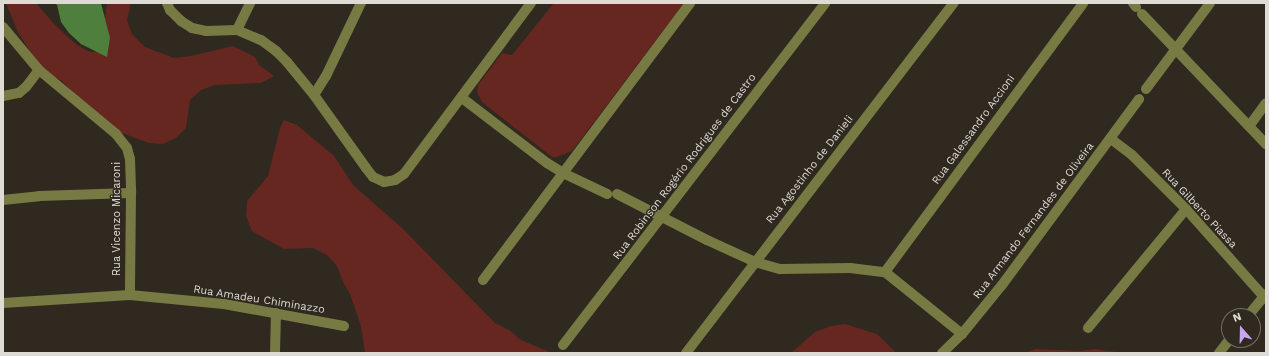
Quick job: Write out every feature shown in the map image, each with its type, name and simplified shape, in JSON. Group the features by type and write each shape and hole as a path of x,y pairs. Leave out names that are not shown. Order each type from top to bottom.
{"street":[{"path":"167,3 170,10 181,21 192,28 206,31 237,30 261,40 276,51 314,95 373,177 384,182 395,180 404,174 462,98 531,3"},
{"path":"237,30 250,3"},
{"path":"314,95 326,76 361,3"},
{"path":"483,280 690,3"},
{"name":"Rua Robinson Rogério Rodrigues de Castro","path":"563,345 825,3"},
{"name":"Rua Agostinho de Danieli","path":"686,353 954,3"},
{"name":"Rua Galessandro Accioni","path":"885,272 1083,3"},
{"path":"1146,89 1210,3"},
{"path":"1137,8 1250,125 1266,144"},
{"name":"Rua Vicenzo Micaroni","path":"3,27 39,70 122,140 127,148 130,159 131,193 130,295"},
{"path":"3,96 19,93 26,87 39,70"},
{"path":"462,98 547,164 563,173 663,216 707,240 755,262 780,269 850,268 885,272 962,334"},
{"name":"Rua Armando Fernandes de Oliveira","path":"942,353 962,334 1002,285 1139,99"},
{"path":"1250,125 1266,103"},
{"name":"Rua Gilberto Piassa","path":"1111,139 1132,155 1186,210 1265,296"},
{"path":"3,200 39,196 131,193"},
{"path":"1088,328 1186,210"},
{"name":"Rua Amadeu Chiminazzo","path":"3,303 130,295 224,304 344,326"},
{"path":"1255,308 1265,296"},
{"path":"275,353 276,313"}],"shaded area":[{"path":"6,3 36,3 55,25 77,45 90,52 105,51 104,26 107,3 131,3 127,20 132,34 145,47 174,58 191,56 233,46 255,57 259,65 274,76 261,83 215,85 201,90 190,100 186,128 176,138 163,144 149,143 119,132 86,105 62,81 48,73 36,61 18,32"},
{"path":"54,3 101,3 110,38 107,57 81,44 69,33 61,22 57,5"},
{"path":"554,3 684,3 572,151 557,157 552,157 482,102 477,92 478,85 502,53 512,55"},
{"path":"284,120 297,125 334,156 353,185 403,229 495,323 509,330 521,340 552,353 365,353 361,326 350,294 343,282 337,266 327,255 313,248 284,249 252,231 246,216 247,201 268,176 280,128"},
{"path":"845,324 877,334 896,353 791,353 815,332 831,326"},
{"path":"1035,349 1080,351 1094,349 1124,353 1024,353"}]}
